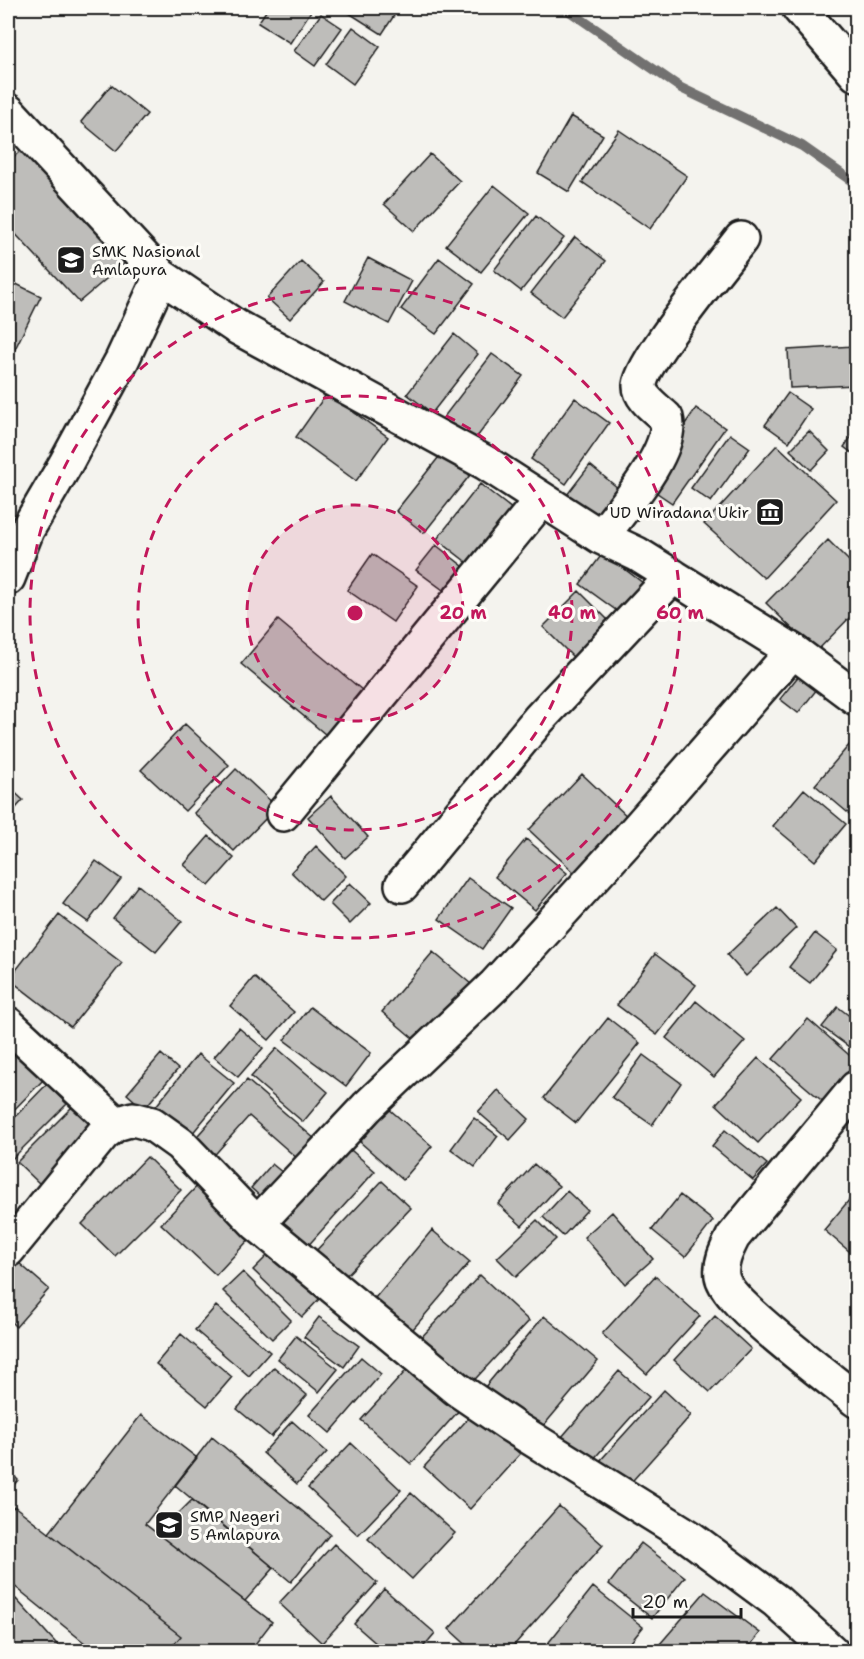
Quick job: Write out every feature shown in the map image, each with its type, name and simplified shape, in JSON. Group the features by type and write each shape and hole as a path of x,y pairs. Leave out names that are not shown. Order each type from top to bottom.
{"street":[{"path":"799,8 856,74"},
{"path":"8,111 161,276 235,326 486,463 602,537 637,554 794,651 856,698"},
{"path":"602,537 658,458 667,435 666,418 642,393 640,386 645,372 663,342 741,239"},
{"path":"8,578 27,530 66,465 122,360 161,276"},
{"path":"283,814 541,500"},
{"path":"402,885 539,719 673,576"},
{"path":"257,1224 367,1107 495,985 624,844 794,651"},
{"path":"8,1024 116,1124"},
{"path":"856,1088 733,1237 723,1257 722,1277 729,1292 753,1316 856,1400"},
{"path":"8,1251 55,1190 103,1134 116,1124 134,1119 152,1124 180,1144 257,1224 457,1389 561,1458 688,1536 776,1601 832,1652"}],"building":[{"path":"268,8 313,8 290,43 258,23"},
{"path":"352,8 399,8 382,34 349,13"},
{"path":"321,14 342,28 315,66 294,51"},
{"path":"353,27 380,47 353,84 326,64"},
{"path":"111,85 147,114 116,151 81,122"},
{"path":"571,116 603,135 569,192 538,173"},
{"path":"619,130 687,176 650,229 582,182"},
{"path":"28,144 132,257 79,302 8,226 8,162"},
{"path":"430,154 460,181 414,231 384,204"},
{"path":"494,185 529,213 481,272 446,245"},
{"path":"536,216 564,238 521,291 494,270"},
{"path":"575,237 606,261 562,317 531,293"},
{"path":"368,258 412,281 389,324 345,301"},
{"path":"439,258 474,284 436,334 401,309"},
{"path":"301,261 324,282 290,319 267,298"},
{"path":"8,280 41,296 14,351 8,347"},
{"path":"454,334 478,354 432,413 407,394"},
{"path":"854,346 855,385 790,388 788,350"},
{"path":"492,354 523,376 474,441 443,418"},
{"path":"327,393 388,437 356,481 296,437"},
{"path":"788,393 811,409 789,442 765,425"},
{"path":"575,398 609,423 566,484 531,459"},
{"path":"696,408 725,428 672,503 644,484"},
{"path":"856,430 856,456 844,447"},
{"path":"809,431 829,451 811,470 790,450"},
{"path":"730,434 750,448 711,502 691,488"},
{"name":"UD Wiradana Ukir","path":"777,445 836,500 764,578 704,524"},
{"path":"442,453 470,475 424,533 396,511"},
{"path":"590,465 624,493 597,527 563,500"},
{"path":"480,484 517,513 474,568 437,539"},
{"path":"828,540 856,568 856,611 816,652 766,603"},
{"path":"436,545 473,574 454,598 416,570"},
{"path":"603,553 647,586 624,616 580,584"},
{"path":"372,554 418,586 393,622 347,590"},
{"path":"579,591 616,628 580,664 543,627"},
{"path":"278,620 368,695 331,739 241,664"},
{"path":"800,674 818,688 798,713 780,699"},
{"path":"185,724 229,765 185,811 141,770"},
{"path":"856,737 856,815 854,818 815,785"},
{"path":"236,769 277,807 234,851 194,813"},
{"path":"582,774 629,818 576,874 529,830"},
{"path":"8,786 23,800 8,817"},
{"path":"804,789 846,824 815,861 773,826"},
{"path":"331,796 368,837 345,858 308,817"},
{"path":"209,836 234,858 209,886 184,865"},
{"path":"526,839 567,873 535,910 495,877"},
{"path":"316,846 346,876 321,901 291,872"},
{"path":"96,861 121,879 88,922 63,904"},
{"path":"468,878 511,908 482,949 439,919"},
{"path":"350,883 371,903 350,924 330,904"},
{"path":"138,885 182,921 156,952 113,918"},
{"path":"777,908 796,928 746,976 727,955"},
{"path":"59,915 122,963 71,1027 9,979"},
{"path":"815,933 837,950 810,983 789,967"},
{"path":"433,952 471,984 421,1045 382,1012"},
{"path":"655,954 696,985 657,1035 617,1005"},
{"path":"254,977 294,1012 269,1040 230,1006"},
{"path":"696,1001 745,1041 714,1077 666,1038"},
{"path":"310,1007 371,1053 346,1086 284,1040"},
{"path":"838,1007 856,1021 856,1052 822,1027"},
{"path":"608,1018 640,1043 576,1123 544,1098"},
{"path":"808,1019 856,1061 856,1071 827,1105 773,1059"},
{"path":"239,1028 263,1048 238,1077 214,1057"},
{"path":"8,1042 46,1077 8,1116"},
{"path":"277,1048 328,1092 303,1122 251,1077"},
{"path":"161,1054 178,1069 144,1109 127,1094"},
{"path":"198,1054 234,1083 191,1135 156,1106"},
{"path":"643,1055 681,1083 652,1125 612,1097"},
{"path":"758,1058 801,1097 758,1143 716,1104"},
{"path":"247,1080 316,1140 299,1160 249,1116 210,1160 191,1143"},
{"path":"47,1084 67,1104 12,1159 8,1154 8,1124"},
{"path":"498,1090 529,1119 510,1140 478,1112"},
{"path":"73,1106 97,1130 41,1185 17,1162"},
{"path":"389,1109 432,1146 403,1180 360,1142"},
{"path":"474,1118 498,1136 475,1167 451,1149"},
{"path":"725,1130 767,1164 753,1180 712,1146"},
{"path":"344,1144 375,1171 305,1249 275,1222"},
{"path":"147,1157 181,1190 115,1256 82,1224"},
{"path":"272,1164 294,1182 272,1207 251,1188"},
{"path":"534,1164 559,1186 522,1226 498,1204"},
{"path":"382,1181 411,1208 340,1282 312,1255"},
{"path":"200,1183 254,1234 216,1275 161,1224"},
{"path":"567,1191 587,1210 563,1236 543,1217"},
{"path":"680,1195 713,1221 685,1257 652,1230"},
{"path":"849,1200 856,1207 856,1257 824,1230"},
{"path":"612,1212 653,1259 625,1284 584,1237"},
{"path":"537,1220 556,1239 516,1277 497,1258"},
{"path":"432,1230 470,1262 408,1335 370,1304"},
{"path":"275,1248 324,1294 302,1317 253,1270"},
{"path":"11,1256 49,1289 16,1327 8,1319 8,1260"},
{"path":"243,1272 291,1320 272,1339 223,1291"},
{"path":"480,1275 529,1321 466,1389 416,1343"},
{"path":"655,1276 700,1316 647,1374 602,1334"},
{"path":"216,1306 270,1352 249,1376 195,1330"},
{"path":"544,1316 598,1361 539,1431 485,1387"},
{"path":"715,1316 751,1349 710,1392 674,1360"},
{"path":"319,1317 359,1346 344,1367 304,1337"},
{"path":"181,1334 232,1377 207,1406 156,1364"},
{"path":"296,1336 338,1369 319,1392 278,1359"},
{"path":"361,1357 381,1374 330,1433 309,1415"},
{"path":"414,1362 463,1406 411,1464 361,1420"},
{"path":"274,1367 307,1395 271,1437 237,1409"},
{"path":"619,1371 649,1397 590,1463 561,1438"},
{"path":"664,1390 691,1415 626,1488 598,1463"},
{"path":"474,1412 520,1454 470,1509 424,1467"},
{"path":"141,1415 197,1458 145,1524 272,1622 249,1652 167,1652 181,1636 49,1533"},
{"path":"292,1421 327,1452 297,1484 263,1453"},
{"path":"212,1437 330,1534 291,1582 175,1485"},
{"path":"351,1443 401,1490 358,1535 308,1488"},
{"path":"8,1470 18,1480 8,1492"},
{"path":"411,1493 455,1533 412,1579 368,1539"},
{"path":"192,1500 274,1568 245,1601 158,1534"},
{"path":"14,1506 181,1636 167,1652 96,1652 8,1581 8,1514"},
{"path":"559,1506 603,1545 508,1652 474,1652 449,1629"},
{"path":"641,1543 685,1577 652,1618 609,1584"},
{"path":"334,1544 377,1583 322,1643 279,1603"},
{"path":"593,1587 643,1627 623,1652 541,1652"},
{"path":"384,1589 435,1633 419,1652 386,1652 354,1624"},
{"path":"705,1592 760,1633 745,1652 653,1652"},
{"path":"16,1599 64,1652 8,1652 8,1607"}],"waterway":[{"path":"565,8 681,88 802,146 856,184"}],"place":[{"name":"SMK Nasional Amlapura","path":"71,260"},
{"name":"UD Wiradana Ukir","path":"770,512"},
{"name":"SMP Negeri 5 Amlapura","path":"169,1525"}]}
